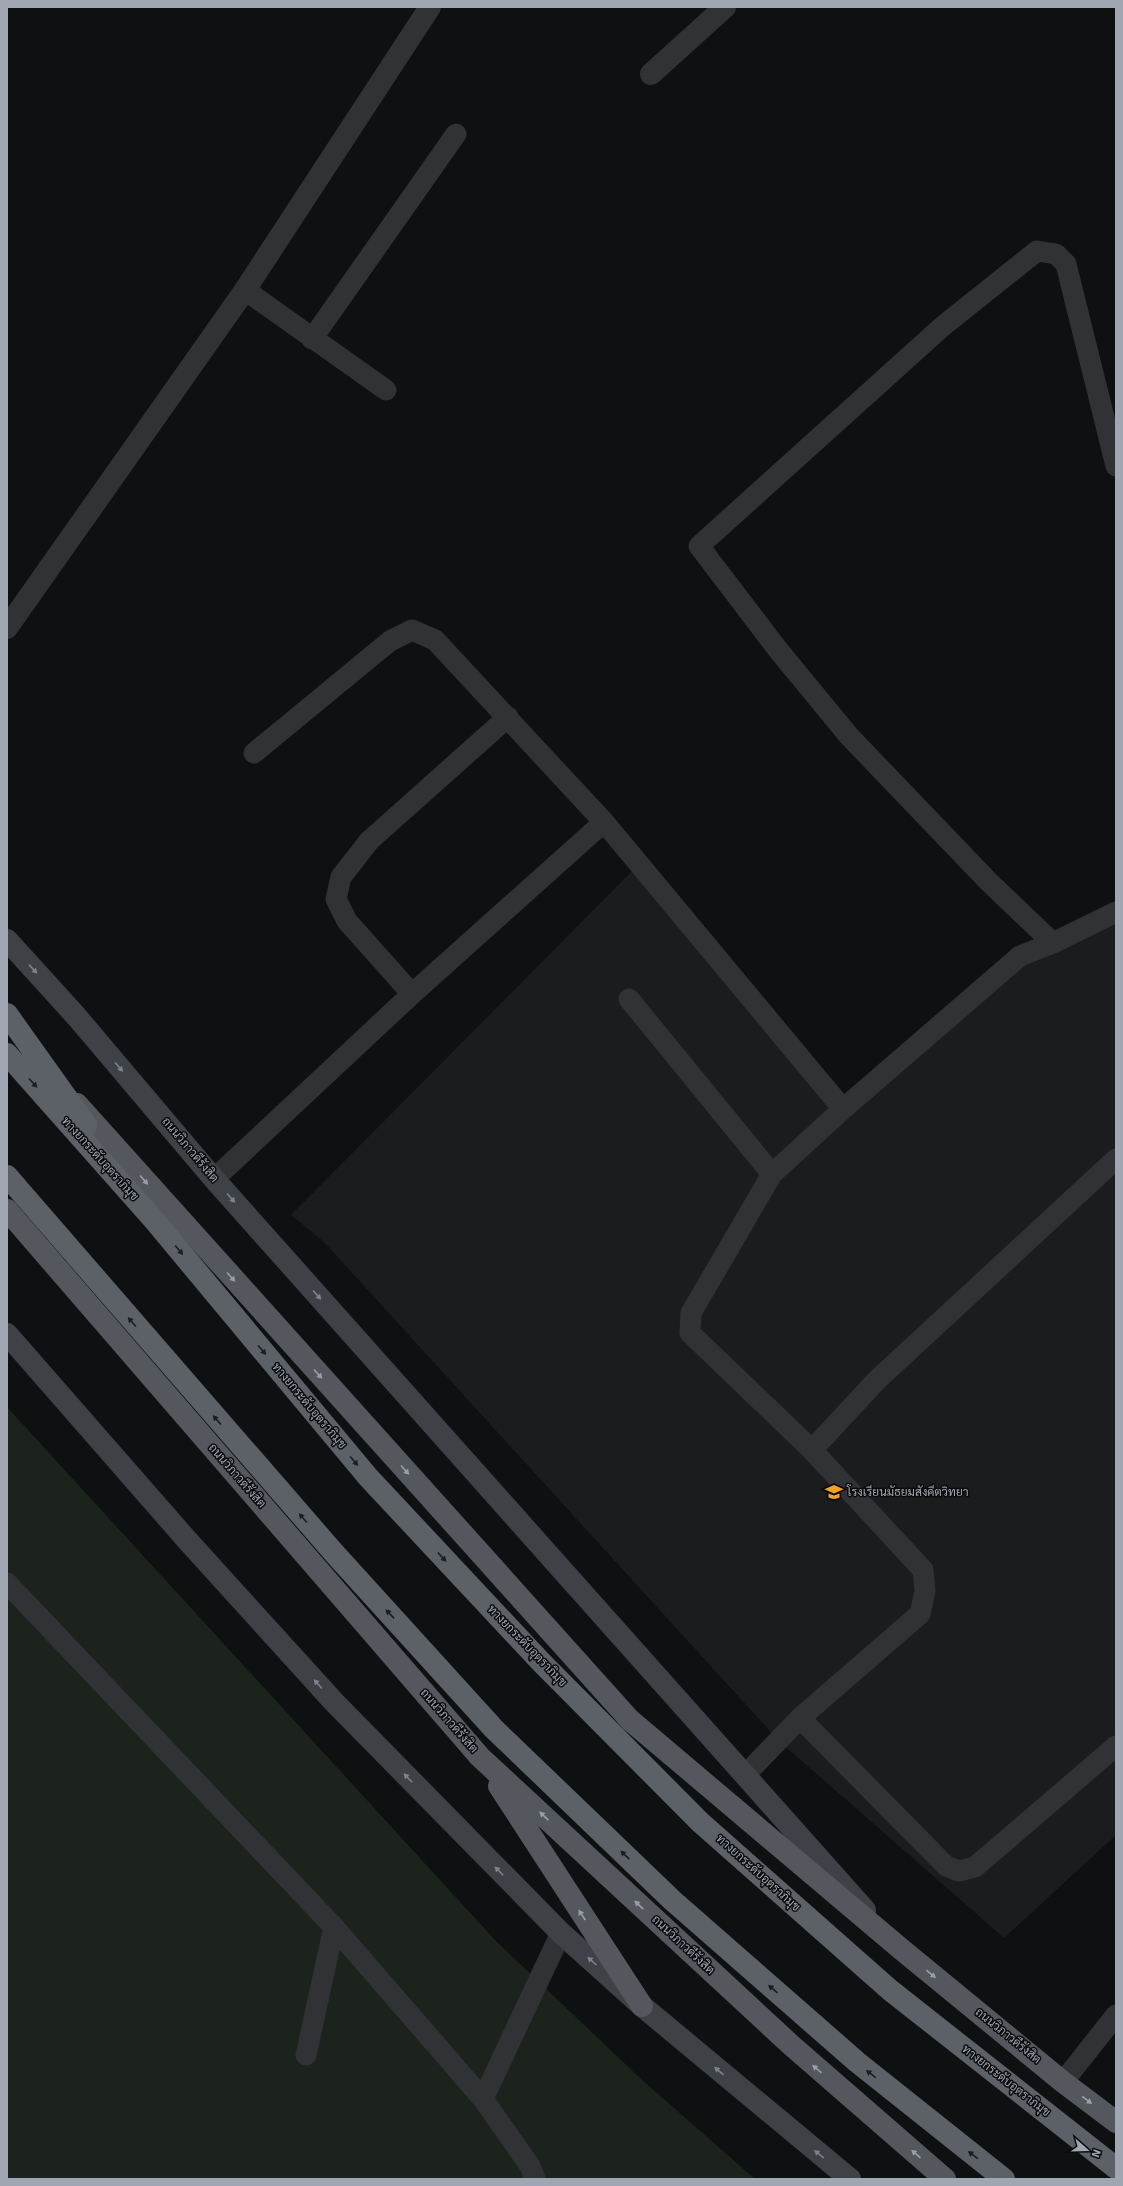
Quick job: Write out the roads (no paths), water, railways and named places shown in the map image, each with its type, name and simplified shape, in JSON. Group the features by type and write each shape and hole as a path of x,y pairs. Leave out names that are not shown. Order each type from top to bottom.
{"highway":[{"path":"7,1014 154,1220"},
{"name":"ถนนวิภาวดีรังสิต","path":"7,1025 164,1203 630,1720 901,1949 1063,2082 1116,2122"},
{"name":"ทางยกระดับอุตราภิมุข","path":"7,1054 154,1220 368,1477 542,1663 700,1822 890,1990 1116,2168"},
{"path":"7,1176 335,1554 494,1729 672,1900 856,2062 1004,2179"},
{"path":"7,1196 97,1281"},
{"name":"ถนนวิภาวดีรังสิต","path":"7,1210 480,1757 791,2045 945,2179"},
{"path":"480,1757 642,2006"}],"main road":[{"name":"ถนนวิภาวดีรังสิต","path":"7,940 76,1016 214,1179 744,1775 901,1949"},
{"path":"7,1334 187,1540 334,1702 561,1933 642,2006 850,2179"}],"street":[{"path":"7,628 245,290 430,7"},
{"path":"651,74 725,7"}],"lane":[{"path":"312,339 456,134"},
{"path":"1053,943 988,881 849,736 779,651 699,546 943,326 1037,251 1056,254 1066,264 1116,466"},
{"path":"245,290 312,339 386,390"},
{"path":"254,754 390,641 412,630 435,640 604,822 843,1109"},
{"path":"412,994 347,921 336,899 341,877 369,841 508,717"},
{"path":"214,1179 412,994 604,822"},
{"path":"744,1775 800,1718 920,1614 925,1591 923,1570 812,1450 690,1333 691,1312 772,1174 843,1109 1020,956 1053,943 1116,912"},
{"path":"629,999 772,1174"},
{"path":"812,1450 877,1380 1116,1159"},
{"path":"7,1583 334,1927 483,2099 530,2166 535,2179"},
{"path":"800,1718 946,1866 960,1871 975,1867 1116,1746"},
{"path":"306,2054 334,1927"},
{"path":"483,2099 561,1933"},
{"path":"1063,2082 1116,2015"}],"place":[{"name":"โรงเรียนมัธยมสังคีตวิทยา","path":"834,1492"}]}
